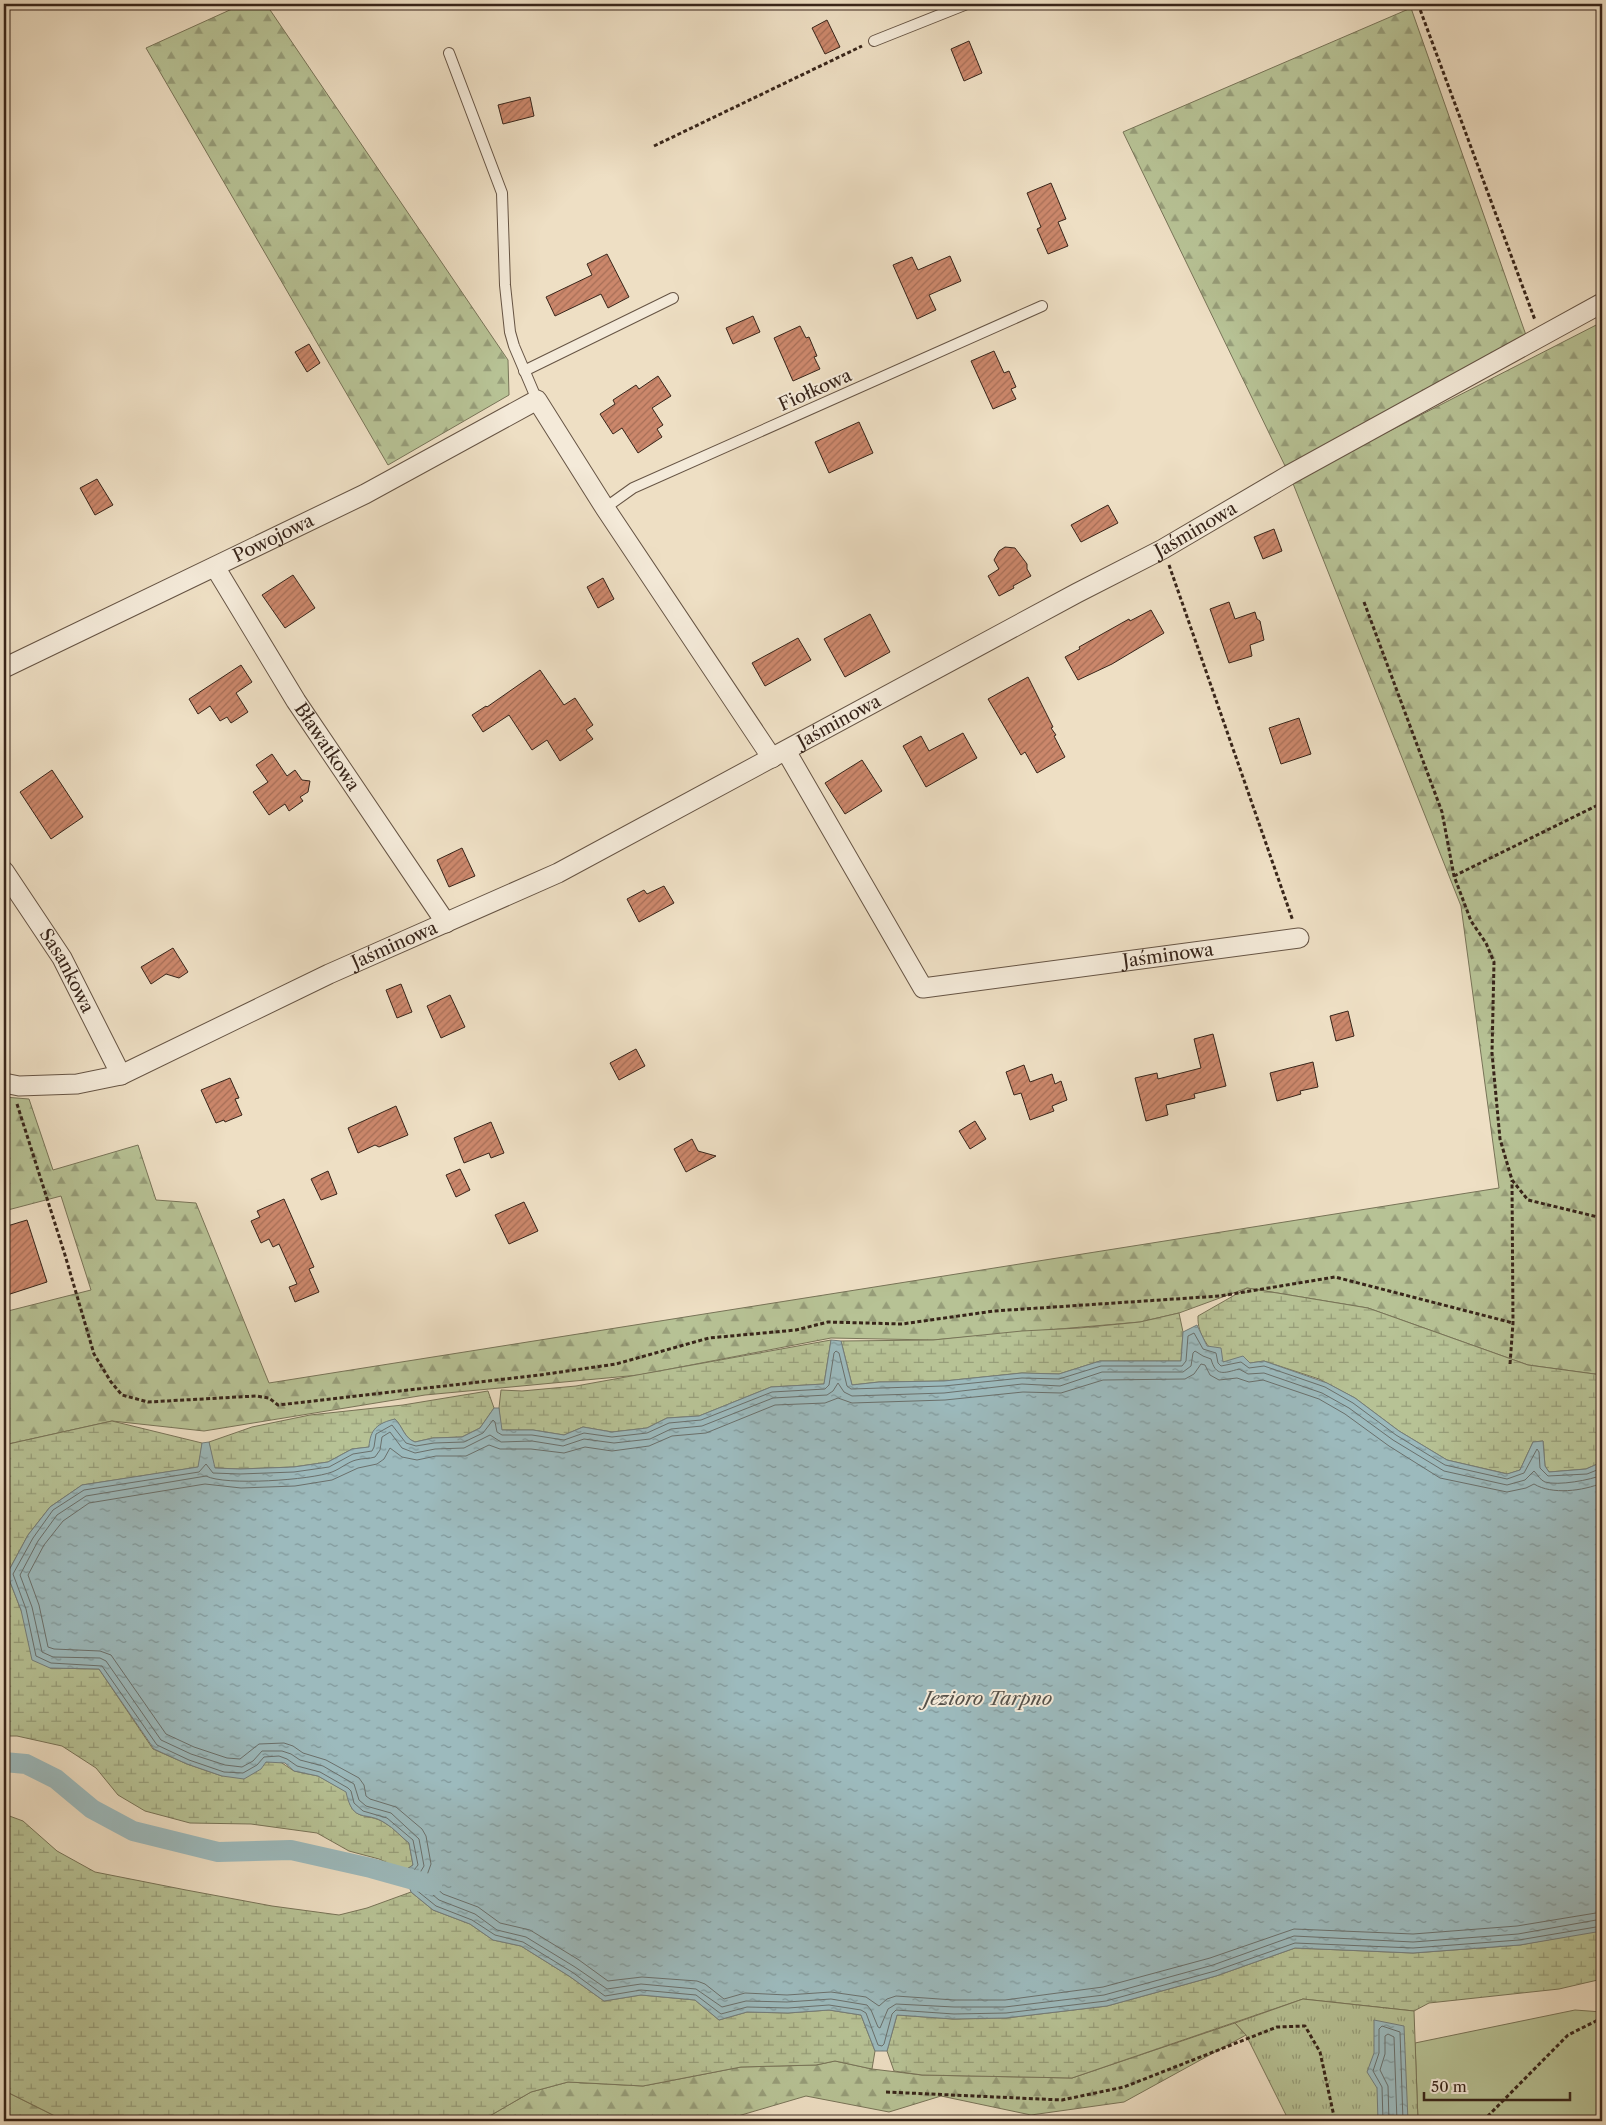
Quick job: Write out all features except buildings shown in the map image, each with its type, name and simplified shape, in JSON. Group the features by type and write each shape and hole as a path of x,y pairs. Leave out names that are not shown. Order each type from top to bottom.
{"street":[{"name":"Jaśminowa","path":"11,1085 76,1084 121,1075 329,974 558,873 1077,593 1163,549 1289,475 1542,338 1602,303"},
{"name":"Jaśminowa","path":"537,400 605,508 779,754 923,988 1299,938"},
{"name":"Powojowa","path":"4,668 365,494 537,400"},
{"name":"Bławatkowa","path":"215,567 296,701 446,923"},
{"name":"Sasankowa","path":"4,871 62,958 121,1075"}],"lane":[{"path":"874,40 967,4"},
{"path":"449,53 502,193 505,285 510,332 537,400"},
{"path":"524,371 673,298"},
{"name":"Fiołkowa","path":"605,508 634,488 1042,306"}],"path":[{"path":"1418,4 1542,338"},
{"path":"654,146 874,40"},
{"path":"1163,549 1299,938"},
{"path":"1364,602 1442,812 1454,876 1471,921 1486,943 1494,962 1492,1053 1500,1139 1512,1180 1513,1323 1510,1364"},
{"path":"1454,876 1602,804"},
{"path":"11,1085 94,1354 122,1395 148,1402 256,1396 269,1398 278,1405 540,1375 616,1364 709,1338 796,1330 828,1322 902,1324 994,1311 1220,1296 1335,1277 1513,1323"},
{"path":"1512,1180 1528,1200 1602,1218"},
{"path":"1483,2121 1568,2035 1602,2018"},
{"path":"886,2092 1062,2100 1124,2087 1277,2027 1305,2026 1320,2052 1335,2121"}],"green space":[{"path":"243,4 266,4 508,360 509,395 388,465 146,48"},
{"path":"1411,8 1527,338 1287,470 1123,132"},
{"path":"1602,322 1602,1375 1528,1365 1368,1308 1247,1288 1179,1313 1140,1322 933,1340 831,1338 639,1375 425,1395 204,1431 112,1421 4,1445 4,1312 91,1290 61,1196 4,1211 4,1097 29,1099 53,1170 138,1145 156,1200 196,1203 269,1383 1499,1188 1461,906 1292,481"},
{"path":"1247,1288 1368,1308 1528,1365 1602,1375 1602,1462 1586,1469 1549,1472 1545,1466 1543,1441 1533,1442 1520,1470 1508,1474 1447,1460 1399,1431 1355,1398 1319,1379 1264,1361 1250,1363 1223,1362 1202,1336 1198,1316"},
{"path":"1179,1313 1183,1332 1181,1361 1100,1361 1059,1374 1022,1373 944,1381 879,1382 852,1385 841,1341 933,1340 1022,1331 1079,1328 1140,1322"},
{"path":"831,1340 824,1384 771,1387 699,1416 667,1418 647,1428 612,1432 583,1427 564,1435 533,1430 501,1430 499,1408 501,1390 522,1391 576,1386"},
{"path":"488,1391 494,1408 480,1428 462,1437 433,1438 415,1442 406,1435 395,1419 383,1423 376,1428 372,1435 370,1447 352,1449 328,1462 293,1467 214,1468 209,1442 252,1427 310,1415 403,1405"},
{"path":"112,1421 202,1443 199,1467 82,1485 50,1507 28,1535 7,1574 21,1610 50,1668 99,1669 153,1749 187,1764 222,1776 266,1762 279,1761 294,1771 318,1776 347,1792 352,1809 356,1813 385,1823 409,1843 413,1865 404,1871 379,1859 349,1851 317,1833 251,1824 190,1823 145,1811 118,1795 96,1768 62,1746 17,1736 4,1736 4,1445"},
{"path":"4,1814 23,1821 57,1851 95,1872 186,1890 272,1906 339,1915 367,1908 411,1892 433,1910 470,1924 493,1940 521,1946 569,1976 604,2001 641,1995 695,2000 719,2020 747,2012 788,2013 829,2010 861,2015 875,2051 872,2069 835,2061 816,2065 741,2067 643,2086 568,2082 531,2092 481,2121 65,2121 9,2093 4,2093"},
{"path":"1602,1931 1602,1979 1559,1989 1429,2003 1414,2011 1303,1999 1072,2078 922,2075 894,2071 887,2051 897,2015 953,2019 1006,2018 1107,2006 1216,1976 1295,1948 1413,1953 1520,1945"},
{"path":"1303,1999 1414,2011 1418,2121 1289,2121 1246,2035 1235,2023"},
{"path":"1575,2010 1602,2012 1602,2121 1418,2121 1415,2043"},
{"path":"1235,2023 1246,2035 1124,2102 1031,2115 941,2096 889,2112 806,2096 738,2116 696,2121 481,2121 531,2092 568,2082 643,2086 741,2067 816,2065 835,2061 872,2069 922,2075 1072,2078"},
{"path":"4,2093 9,2093 65,2121 4,2121"}],"water":[{"name":"Jezioro Tarpno","path":"1197,1325 1207,1346 1221,1348 1223,1362 1243,1356 1250,1363 1264,1361 1327,1383 1355,1398 1399,1431 1447,1460 1507,1474 1520,1470 1533,1442 1543,1441 1545,1466 1549,1472 1586,1469 1602,1462 1602,1931 1520,1945 1413,1953 1295,1948 1216,1976 1107,2006 1006,2018 953,2019 897,2015 887,2051 875,2051 861,2015 829,2010 788,2013 747,2012 719,2020 695,2000 641,1995 604,2001 569,1976 521,1946 493,1940 470,1924 433,1910 411,1892 404,1871 413,1865 409,1843 391,1827 378,1819 356,1813 352,1809 346,1792 318,1776 294,1771 285,1763 266,1762 261,1769 244,1779 222,1776 187,1764 154,1749 99,1669 50,1668 32,1660 21,1610 7,1574 28,1535 50,1507 82,1485 198,1467 202,1443 209,1442 215,1468 240,1469 294,1467 328,1462 352,1449 369,1447 373,1431 380,1425 395,1419 406,1435 415,1442 433,1438 462,1437 480,1428 494,1408 499,1408 502,1430 533,1430 564,1435 583,1427 612,1432 647,1428 667,1418 699,1416 771,1387 824,1384 831,1340 841,1341 852,1385 879,1382 944,1381 1022,1373 1059,1374 1100,1361 1181,1361 1183,1332"},
{"path":"1374,2020 1404,2026 1408,2121 1378,2121 1377,2088 1367,2072 1374,2053"}],"waterway":[{"path":"4,1762 26,1764 56,1779 92,1809 133,1831 218,1852 291,1850 371,1868 432,1885"}]}
